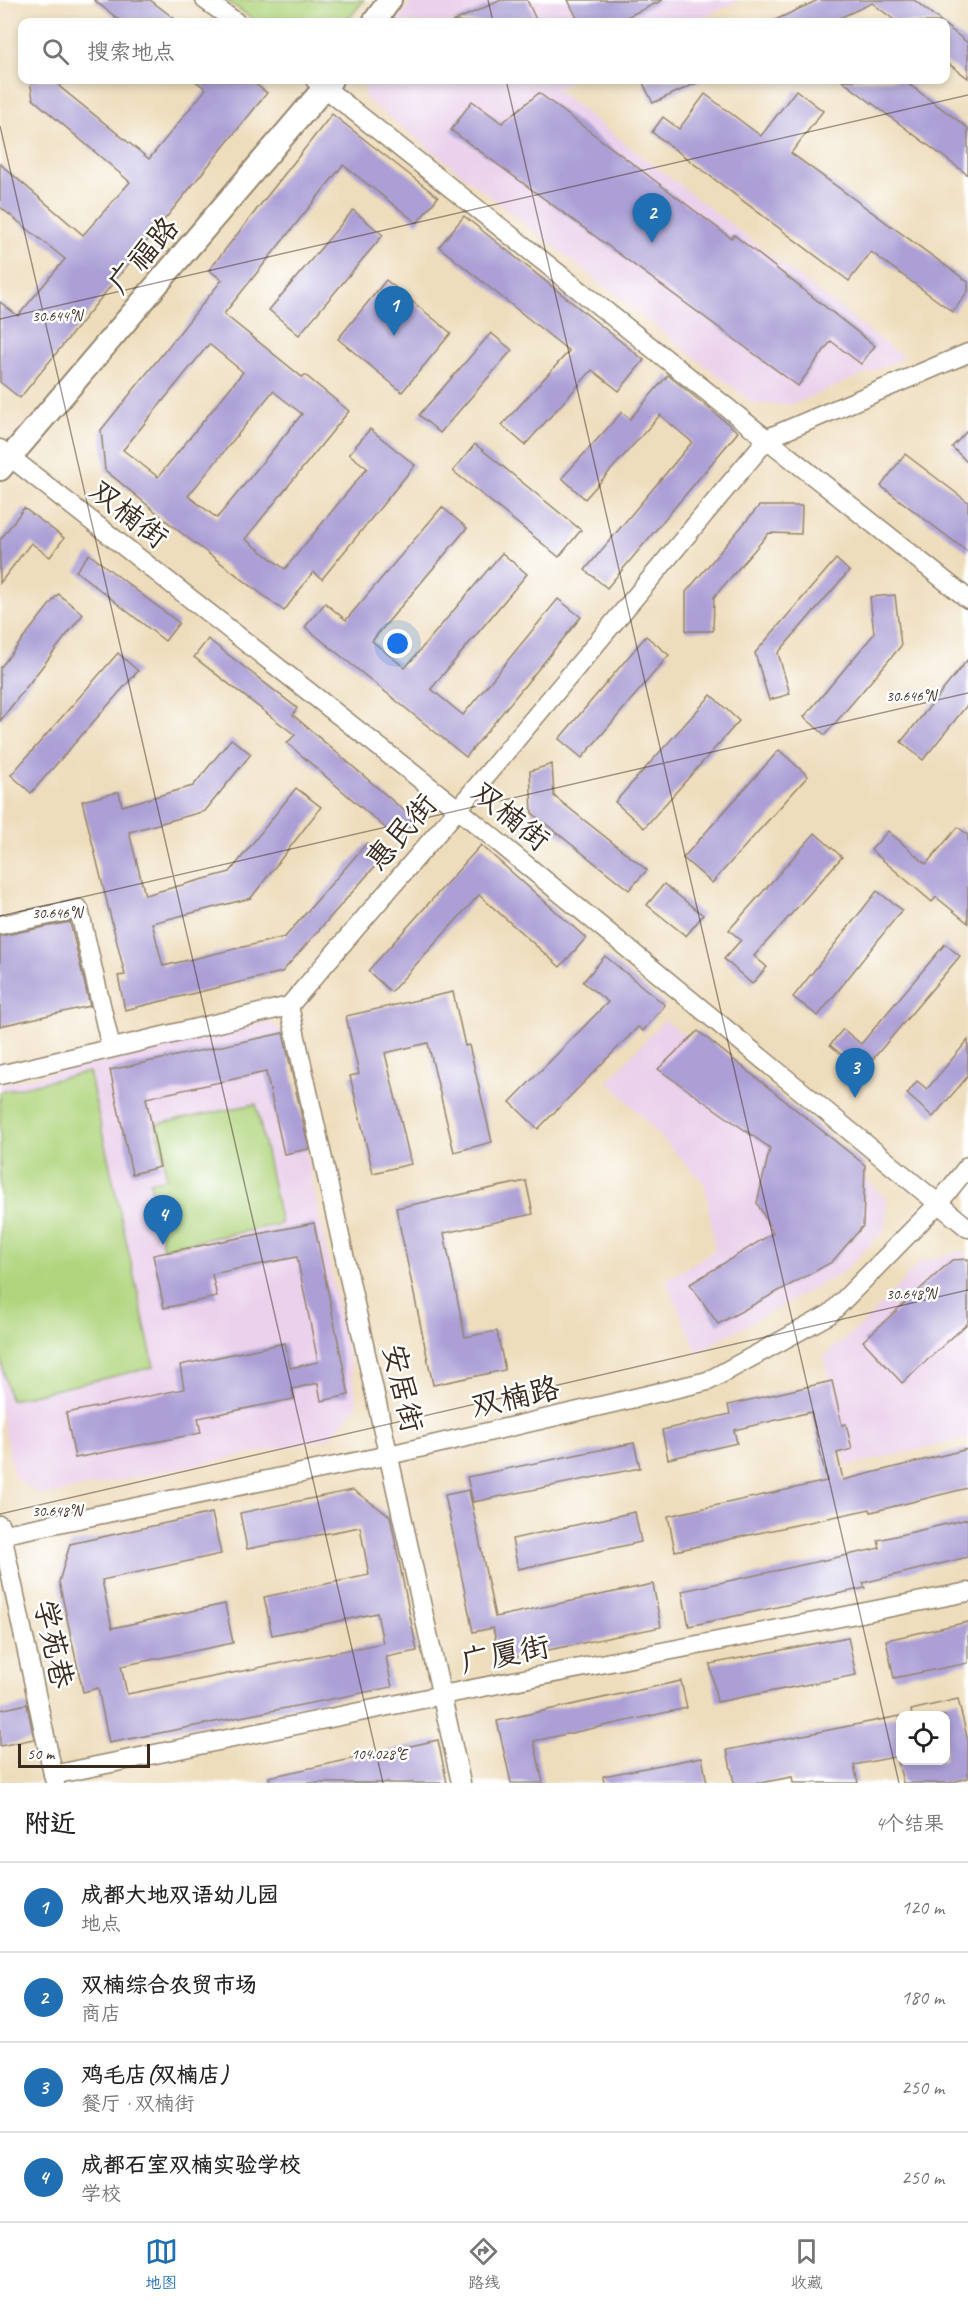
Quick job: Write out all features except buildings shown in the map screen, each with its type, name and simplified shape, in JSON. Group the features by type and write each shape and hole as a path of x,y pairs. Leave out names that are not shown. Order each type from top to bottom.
{"street":[{"path":"205,0 230,18"},
{"path":"377,18 390,0"},
{"name":"广福路","path":"3,458 322,84"},
{"path":"326,84 968,599"},
{"path":"768,438 968,353"},
{"name":"惠民街","path":"289,1006 458,809 768,438"},
{"name":"双楠街","path":"3,458 458,809 968,1228"},
{"path":"0,925 80,909 111,1048"},
{"path":"0,1075 289,1006"},
{"name":"安居街","path":"289,1006 461,1783"},
{"name":"双楠路","path":"1,1532 389,1455 708,1381 830,1314 938,1204 968,1166"},
{"name":"学苑巷","path":"1,1532 54,1779"},
{"name":"广厦街","path":"54,1779 442,1695 968,1592"}],"shaded area":[{"path":"413,0 741,0 702,18 398,18"},
{"path":"364,84 565,84 555,89 904,358 791,405 754,404 365,98"},
{"path":"664,1020 777,1103 887,1199 886,1228 842,1273 697,1352 666,1280 715,1250 705,1184 608,1081"},
{"path":"269,1022 281,1030 358,1404 330,1438 42,1496 14,1476 0,1405 0,1085"},
{"path":"961,1251 968,1257 968,1438 846,1466 824,1356 865,1322 920,1262"}],"green space":[{"path":"226,0 364,0 349,18 251,18"},
{"path":"89,1072 154,1367 10,1400 0,1355 0,1092"},
{"path":"256,1104 281,1224 163,1248 150,1182 167,1178 156,1124"}],"place":[{"name":"双楠综合农贸市场","path":"652,243"},
{"name":"成都大地双语幼儿园","path":"394,336"},
{"name":"鸡毛店(双楠店)","path":"855,1098"},
{"name":"成都石室双楠实验学校","path":"163,1245"}]}
